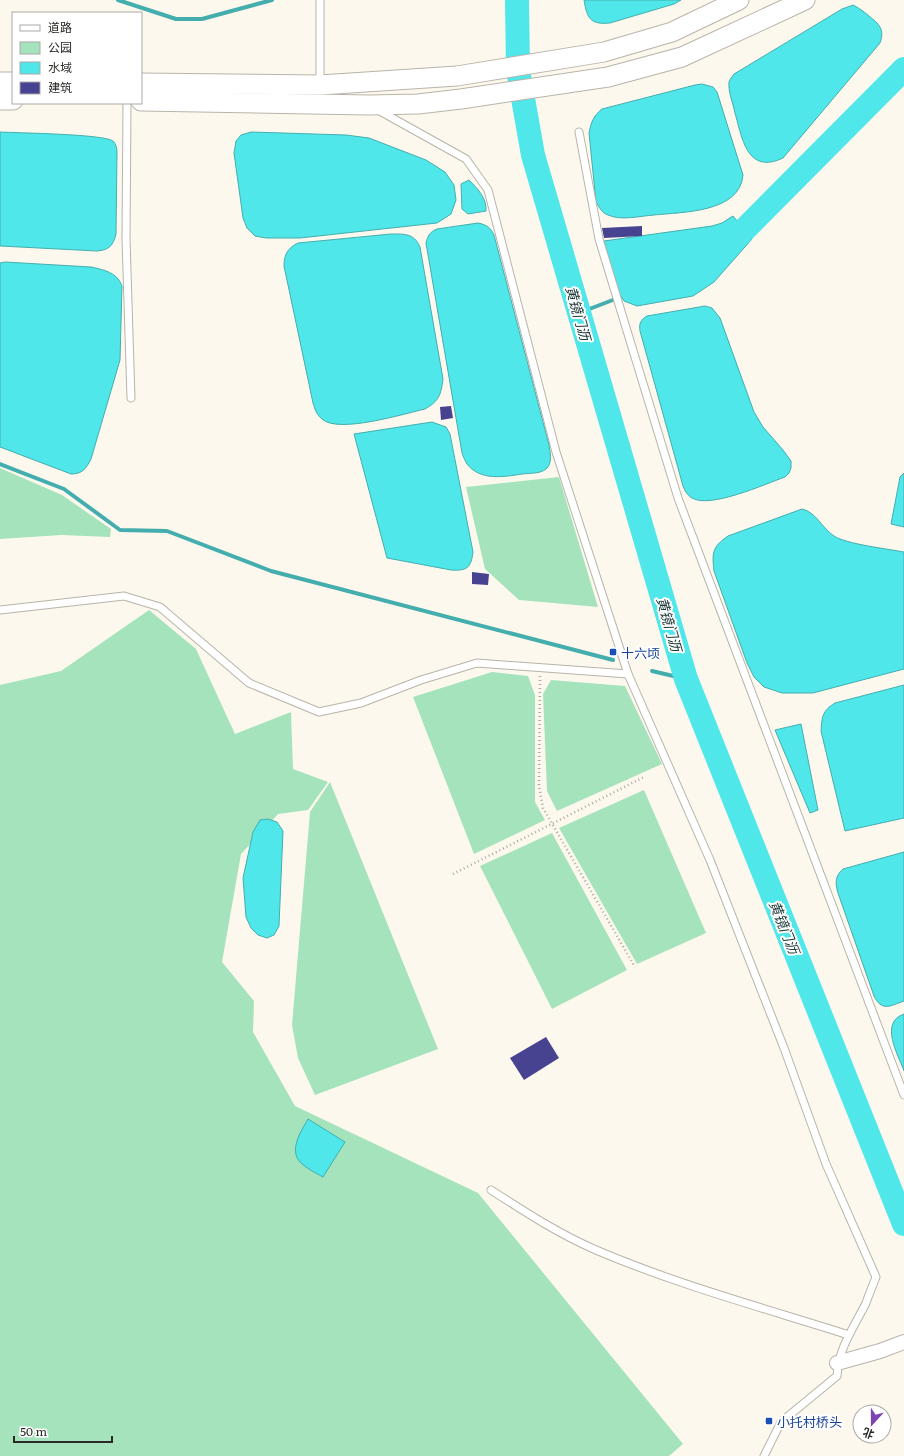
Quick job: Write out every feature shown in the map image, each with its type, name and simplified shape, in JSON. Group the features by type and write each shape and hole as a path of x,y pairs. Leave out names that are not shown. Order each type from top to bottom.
{"main road":[{"path":"142,101 262,104 342,93 414,78 457,76 604,52 672,32 739,0"},
{"path":"142,83 320,84 369,105 418,104 461,99 608,77 682,58 805,0"},
{"path":"0,82 12,82"},
{"path":"0,100 12,100"}],"street":[{"path":"837,1363 880,1351 904,1342"}],"lane":[{"path":"320,0 320,84"},
{"path":"127,104 126,239 131,398"},
{"path":"369,105 466,159 488,190 556,452 628,674 710,860 784,1048 826,1164 876,1277 837,1363 837,1376 782,1422 764,1456"},
{"path":"579,132 599,239 678,498 904,1095"},
{"path":"0,610 124,596 160,607 249,683 319,712 360,703 422,680 477,663 628,674"},
{"path":"491,1190 535,1219 596,1250 677,1282 849,1335"}],"path":[{"path":"540,672 539,786 543,808 635,967"},
{"path":"452,874 644,777"}],"green space":[{"path":"0,468 62,495 111,529 110,537 61,535 0,539"},
{"path":"559,477 598,607 519,600 485,569 466,487"},
{"path":"149,610 196,649 235,734 291,712 293,769 328,782 308,810 278,814 241,854 222,962 254,1001 253,1032 295,1106 478,1193 683,1444 669,1456 0,1456 0,685 61,671"},
{"path":"492,672 528,676 535,695 535,802 545,820 474,854 413,697"},
{"path":"551,680 625,686 662,764 557,811 547,791 543,694"},
{"path":"330,782 438,1049 315,1095 298,1058 292,1025 310,812"},
{"path":"644,790 706,933 637,964 559,828"},
{"path":"552,833 627,970 552,1009 480,866"}],"water":[{"path":"584,0 681,0 674,4 610,23 598,23 588,16"},
{"path":"853,5 859,8 878,24 882,34 880,43 783,158 771,162 761,162 754,158 748,151 740,133 730,94 730,79 734,74 842,9"},
{"path":"702,84 713,87 717,92 743,175 739,188 732,197 721,204 694,211 625,218 613,217 604,213 596,202 589,133 596,114 602,109"},
{"path":"0,132 78,135 106,139 115,143 117,152 116,234 110,247 105,250 97,251 0,246"},
{"path":"251,132 346,135 369,138 426,160 445,172 454,185 456,200 451,214 437,223 300,238 266,238 255,236 247,228 243,218 234,153 236,141 241,135"},
{"path":"469,180 483,198 486,211 468,214 462,209 461,184"},
{"path":"733,216 752,239 714,282 693,296 637,306 624,301 618,292 604,241 712,226 722,223"},
{"path":"478,223 488,227 494,235 549,445 550,464 544,471 538,473 500,477 485,475 472,469 467,464 462,453 426,243 430,234 437,229"},
{"path":"391,234 408,235 418,242 420,247 443,379 440,393 436,400 425,409 371,422 356,424 330,423 319,416 313,403 284,266 285,258 289,249 298,243"},
{"path":"5,262 91,267 110,272 120,281 122,286 120,360 91,459 81,472 71,474 0,447 0,263"},
{"path":"705,306 712,308 720,318 754,412 763,427 791,461 791,468 785,477 752,490 724,498 700,501 690,497 686,493 683,486 640,331 640,322 647,316"},
{"path":"432,422 446,427 450,434 473,552 469,565 461,570 451,570 387,558 354,434"},
{"path":"904,473 904,527 891,524 900,477"},
{"path":"802,509 811,513 830,533 840,539 857,544 904,552 904,669 813,693 782,693 764,687 754,677 747,663 714,571 714,551 716,547 728,536"},
{"path":"904,685 904,818 845,831 821,731 825,712 835,703"},
{"path":"801,724 818,810 810,813 775,730"},
{"path":"268,819 277,822 283,831 279,926 274,935 267,938 258,935 251,928 246,917 243,878 253,832 260,820"},
{"path":"904,852 904,1001 895,1005 883,1006 874,996 838,893 836,880 838,874 843,869"},
{"path":"904,1014 904,1071 892,1040 891,1032 893,1024 897,1018"},
{"path":"308,1119 345,1142 323,1177 303,1165 297,1158 297,1141"}],"building":[{"path":"642,226 642,236 604,238 602,228"},
{"path":"451,406 453,418 441,420 440,407"},
{"path":"472,572 489,574 488,585 472,584"},
{"path":"546,1037 559,1058 524,1080 510,1058"}],"waterway":[{"path":"118,0 176,19 202,19 272,0"},
{"name":"黄镜门沥","path":"517,0 518,70 533,155 686,679 904,1224"},
{"path":"740,234 904,69"},
{"path":"579,313 618,298"},
{"path":"0,464 64,489 120,530 167,531 271,571 613,660"},
{"path":"652,671 686,679"}],"place":[{"name":"十六顷","path":"613,652"},
{"name":"小托村桥头","path":"769,1421"}]}
